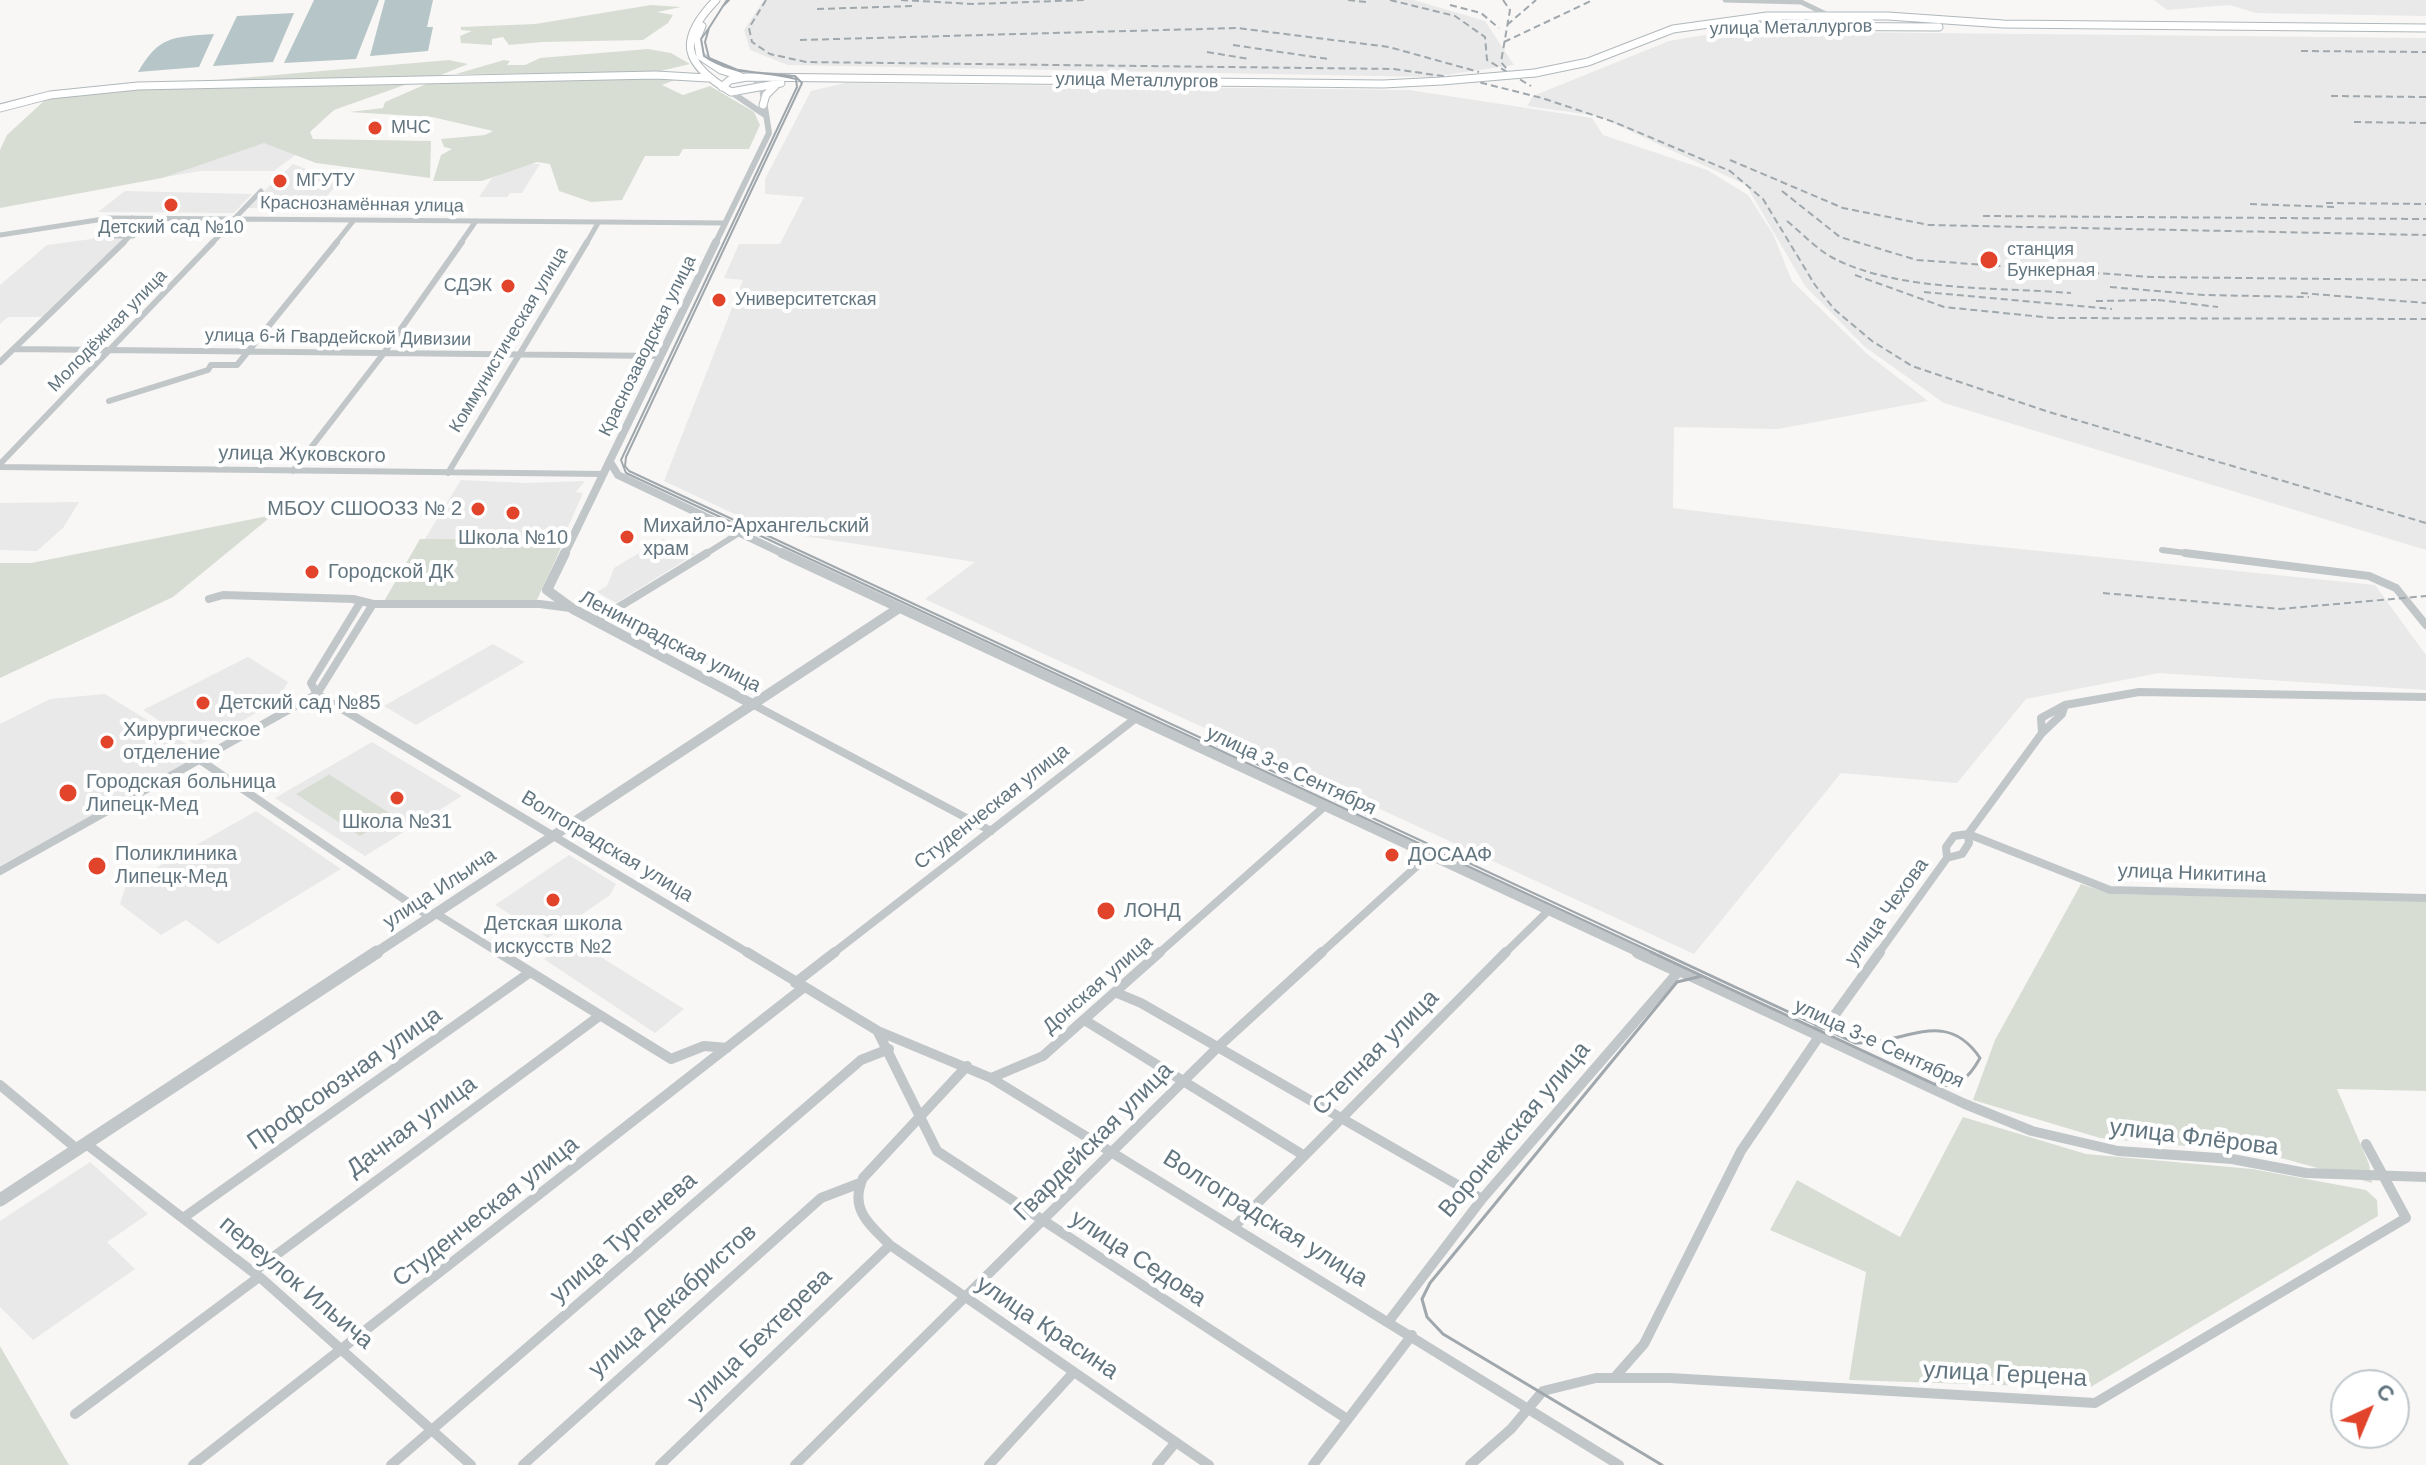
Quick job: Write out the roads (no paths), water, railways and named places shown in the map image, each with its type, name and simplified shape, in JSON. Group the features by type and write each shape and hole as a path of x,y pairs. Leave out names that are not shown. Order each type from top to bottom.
{"main road":[{"path":"716,0 695,22 688,37 688,52 708,78 731,92 832,78"},
{"path":"721,70 700,56 697,38 723,0"},
{"path":"1798,15 1794,18 1806,26"},
{"name":"улица Металлургов","path":"1535,73 1588,62 1673,29 1767,16 1888,16 2003,24 2426,29"},
{"path":"1888,16 1894,24 1888,27"},
{"name":"улица Металлургов","path":"832,78 1383,84 1535,73 1597,64 1691,31 1806,26 2426,29"},
{"path":"656,75 698,68 750,78"},
{"path":"0,108 50,95 138,86 656,75 708,78"},
{"path":"722,87 730,80 750,78 832,78"},
{"path":"763,105 770,90 784,83"}],"street":[{"path":"1725,0 1794,1 1828,15"},
{"path":"1798,15 1812,7"},
{"path":"750,78 762,88"},
{"name":"Краснозаводская улица","path":"540,604 769,133 762,88"},
{"path":"731,92 765,115"},
{"name":"Молодёжная улица","path":"0,466 261,191"},
{"name":"Краснознамённая улица","path":"3,236 104,218 725,223"},
{"path":"0,362 133,236 115,236 133,218"},
{"path":"109,401 208,370 211,365 237,365 354,220"},
{"path":"293,471 384,353 476,221"},
{"name":"Коммунистическая улица","path":"448,473 598,223"},
{"name":"улица 6-й Гвардейской Дивизии","path":"14,349 661,356"},
{"path":"601,478 618,475 610,462"},
{"name":"улица Жуковского","path":"0,466 601,478"},
{"name":"улица 3-е Сентября","path":"618,475 1965,1104"},
{"path":"596,621 739,533"},
{"path":"2162,550 2384,580 2406,597 2426,625"},
{"path":"547,590 573,609"},
{"name":"Ленинградская улица","path":"209,599 223,595 373,604 540,604 573,609 991,831"},
{"path":"317,694 311,683 361,601"},
{"path":"0,871 317,694 373,604"},
{"name":"улица Ильича","path":"0,1200 899,608"},
{"path":"343,626 359,627"},
{"path":"319,668 334,668"},
{"name":"улица Чехова","path":"1614,1378 1644,1344 1741,1151 1816,1041 1820,1020 1834,1016 1947,858 1962,854 1969,843 1968,834 2042,733 2062,714 2065,705 2139,692 2426,697"},
{"name":"Волгоградская улица","path":"317,694 799,986 878,1031 991,1078 1619,1465"},
{"name":"Студенческая улица","path":"193,1465 727,1048 991,831 1136,718"},
{"path":"200,760 433,915 671,1059 704,1046 727,1048"},
{"name":"Донская улица","path":"991,1078 1043,1056 1086,1021 1325,806"},
{"name":"улица Никитина","path":"1968,834 2110,890 2426,898"},
{"name":"Гвардейская улица","path":"795,1465 1218,1047 1429,855"},
{"name":"Степная улица","path":"1234,1227 1341,1115 1548,911"},
{"name":"Воронежская улица","path":"1389,1321 1482,1199 1679,971"},
{"name":"Профсоюзная улица","path":"183,1218 529,973"},
{"path":"1117,993 1341,1115 1482,1199"},
{"name":"Дачная улица","path":"75,1414 598,1017"},
{"path":"1086,1021 1303,1155"},
{"name":"Волгоградская улица","path":"878,1031 889,1049"},
{"name":"улица Седова","path":"889,1049 907,1085 918,1122 937,1151 1347,1419"},
{"name":"улица Тургенева","path":"391,1465 861,1060 889,1049"},
{"path":"860,1183 967,1066"},
{"name":"переулок Ильича","path":"0,1085 256,1274 471,1465"},
{"name":"улица Флёрова","path":"1965,1104 2032,1131 2118,1151 2232,1159 2306,1173 2426,1177"},
{"name":"улица Герцена","path":"1527,1409 1543,1391 1614,1378 1670,1378 2095,1403 2406,1218 2366,1144"},
{"name":"улица Красина","path":"860,1183 857,1202 864,1221 890,1245 1209,1465"},
{"name":"улица Декабристов","path":"523,1465 821,1198 860,1183"},
{"name":"улица Бехтерева","path":"660,1465 890,1245"},
{"path":"1313,1465 1412,1335"},
{"path":"989,1465 1073,1373"},
{"path":"1470,1465 1511,1429 1527,1409"},
{"path":"1157,1465 1176,1442"}],"tram line":[{"path":"723,6 727,0"},
{"path":"723,6 729,0"},
{"path":"709,28 723,6"},
{"path":"709,28 705,42 709,58 738,70"},
{"path":"709,28 701,39 704,56 738,70"},
{"path":"738,70 757,73"},
{"path":"738,70 757,73"},
{"path":"757,73 795,76 802,83 626,457 625,466 629,471 1664,954"},
{"path":"757,73 796,79 797,87 621,460 626,473 1656,954"},
{"path":"1651,952 1934,1084 1950,1085 1962,1080 1980,1058 1967,1043 1953,1034 1938,1031 1855,1043 1660,952"},
{"path":"1662,1465 1443,1334 1427,1317 1422,1299 1430,1283 1677,982 1702,976"}],"railway":[{"path":"766,0 749,28 752,42 770,54 806,62 1394,69 1470,80 1542,98 1614,122 1730,171 1763,199 1815,285 1834,309 1872,341 1912,366 2049,412 2426,523"},
{"path":"901,0 973,4 1085,0"},
{"path":"1348,0 1366,2"},
{"path":"1390,0 1455,16 1485,37 1487,60 1531,86"},
{"path":"1503,0 1510,10 1507,25"},
{"path":"1507,25 1536,0"},
{"path":"1505,42 1593,0"},
{"path":"1450,5 1481,13 1499,28"},
{"path":"817,9 913,6"},
{"path":"1505,42 1507,25"},
{"path":"800,40 1237,28 1389,47 1479,72"},
{"path":"1505,42 1501,62 1511,74"},
{"path":"1233,45 1328,59"},
{"path":"2301,51 2426,52"},
{"path":"1207,52 1249,59"},
{"path":"2331,96 2426,97"},
{"path":"2354,122 2426,123"},
{"path":"1730,160 1843,208 1929,225 2426,235"},
{"path":"1782,191 1840,237 1917,260 2151,277 2426,280"},
{"path":"2326,203 2426,204"},
{"path":"2250,204 2336,207"},
{"path":"1983,216 2426,219"},
{"path":"1787,221 1835,259 1861,270 1919,283 2071,293"},
{"path":"1855,275 1944,307 2053,318 2426,319"},
{"path":"2110,287 2204,295 2309,297"},
{"path":"1924,292 2112,309"},
{"path":"2301,293 2426,303"},
{"path":"2096,301 2156,300"},
{"path":"2158,300 2218,307"},
{"path":"2103,593 2280,609 2426,596"}],"place":[{"name":"МЧС","path":"375,128"},
{"name":"МГУТУ","path":"280,181"},
{"name":"Детский сад №10","path":"171,205"},
{"name":"станция Бункерная","path":"1989,260"},
{"name":"СДЭК","path":"508,286"},
{"name":"Университетская","path":"719,300"},
{"name":"МБОУ СШООЗЗ № 2","path":"478,509"},
{"name":"Школа №10","path":"513,513"},
{"name":"Михайло-Архангельский храм","path":"627,537"},
{"name":"Городской ДК","path":"312,572"},
{"name":"Детский сад №85","path":"203,703"},
{"name":"Хирургическое отделение","path":"107,742"},
{"name":"Городская больница Липецк-Мед","path":"68,793"},
{"name":"Школа №31","path":"397,798"},
{"name":"ДОСААФ","path":"1392,855"},
{"name":"Поликлиника Липецк-Мед","path":"97,866"},
{"name":"Детская школа искусств №2","path":"553,900"},
{"name":"ЛОНД","path":"1106,911"}]}
